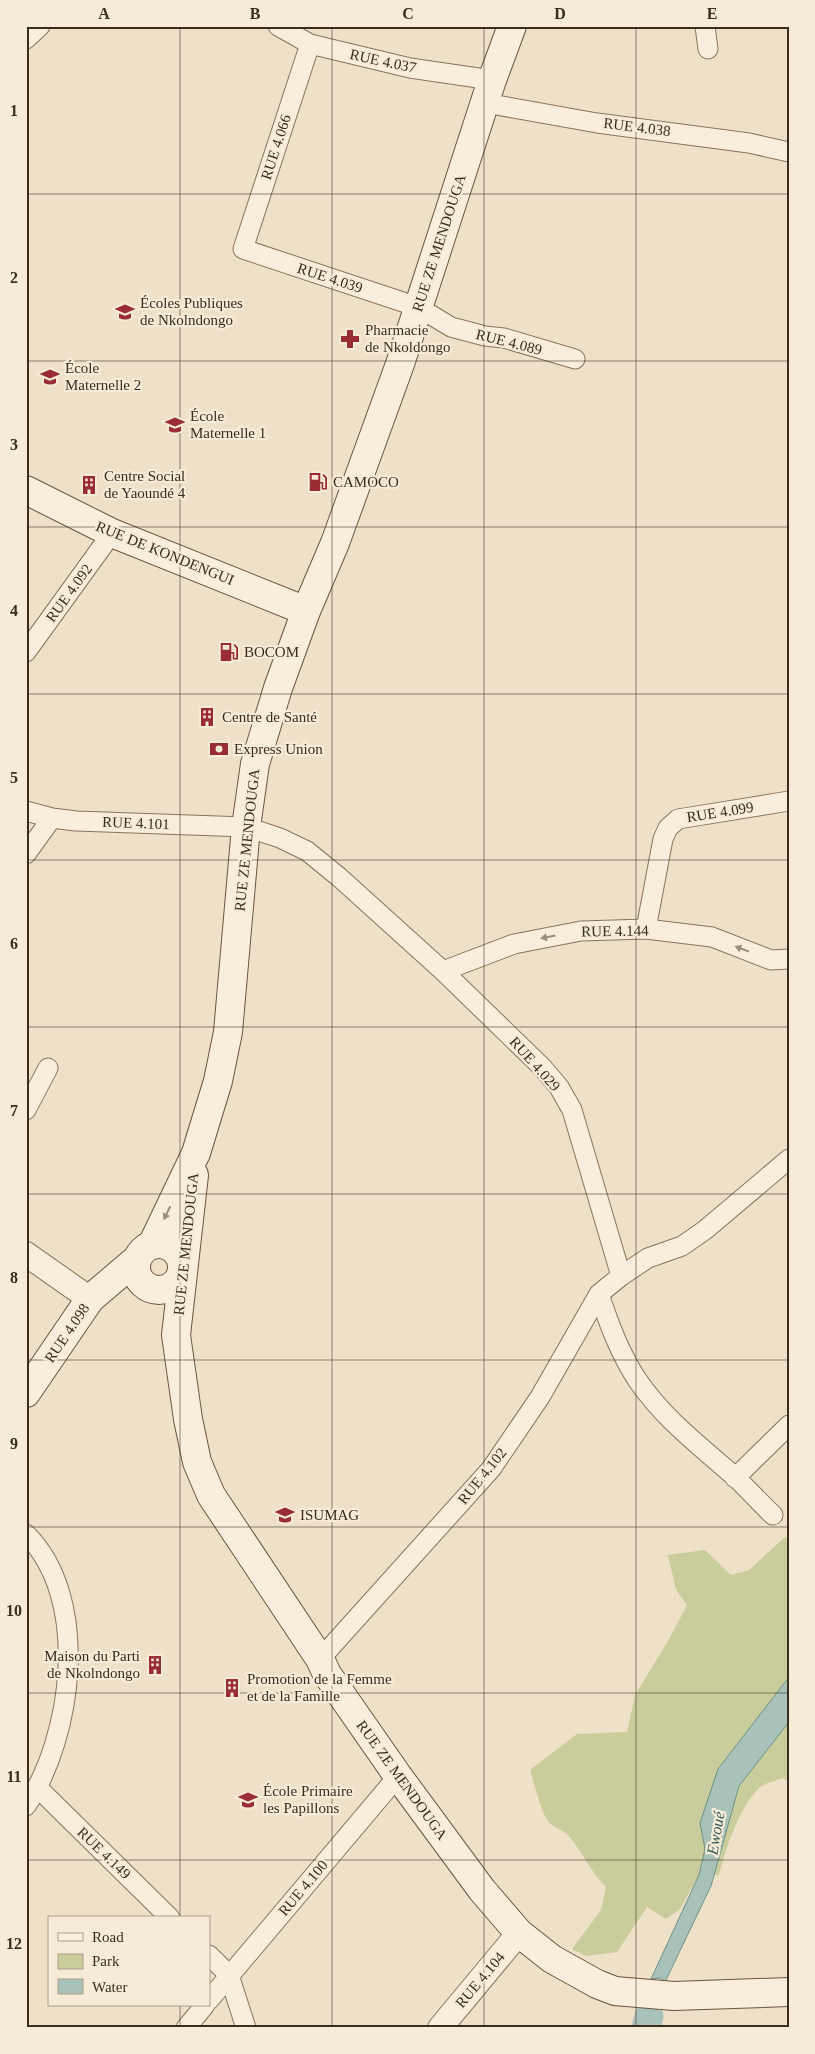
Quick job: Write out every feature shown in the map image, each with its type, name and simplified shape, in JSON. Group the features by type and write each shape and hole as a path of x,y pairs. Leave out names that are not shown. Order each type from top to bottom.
{"main road":[{"name":"RUE ZE MENDOUGA","path":"176,1334 144,1268 196,1153 218,1081 228,1032 246,827 255,764 278,688 306,611 335,544 360,476 512,26"},
{"name":"RUE DE KONDENGUI","path":"26,490 112,533 306,611"},
{"name":"RUE ZE MENDOUGA","path":"196,1153 176,1334 188,1420 195,1454 211,1495 320,1659 327,1674 398,1776 482,1890 519,1933 552,1958 597,1984 615,1991 674,1996 789,1992"},
{"path":"166,1245 173,1248 181,1260 182,1268 176,1283 170,1288 162,1290 144,1268 166,1245"},
{"name":"RUE 4.098","path":"26,1393 91,1298 144,1268"}],"street":[{"path":"26,39 40,26"},
{"name":"RUE 4.037","path":"278,26 310,44 410,68 489,92"},
{"path":"705,26 708,50"},
{"name":"RUE 4.066","path":"243,249 310,44"},
{"name":"RUE 4.038","path":"489,92 597,123 749,143 789,152"},
{"name":"RUE 4.039","path":"243,249 418,307"},
{"name":"RUE 4.089","path":"418,307 451,327 486,336 504,338 574,359"},
{"name":"RUE 4.092","path":"26,652 112,533"},
{"name":"RUE 4.099","path":"646,930 663,840 668,828 678,819 789,801"},
{"name":"RUE 4.101","path":"26,811 52,818 86,821 246,827"},
{"path":"26,854 52,818"},
{"name":"RUE 4.029","path":"246,827 280,838 307,851 339,877 443,971 542,1067 558,1087 572,1110 621,1276"},
{"name":"RUE 4.144","path":"443,971 514,944 581,931 646,930 712,937 771,960 789,959"},
{"path":"26,1110 48,1068"},
{"path":"621,1276 648,1258 682,1246 705,1230 789,1159"},
{"path":"26,1254 91,1298"},
{"name":"RUE 4.102","path":"320,1659 492,1469 540,1397 599,1294 621,1276"},
{"path":"599,1294 614,1337 637,1379 660,1409 687,1437 735,1478 772,1515"},
{"path":"735,1478 789,1425"},
{"path":"26,1534 42,1552 56,1576 67,1620 68,1668 58,1739 38,1788 26,1806"},
{"name":"RUE 4.100","path":"210,1999 398,1776"},
{"name":"RUE 4.149","path":"38,1788 168,1916"},
{"name":"RUE 4.104","path":"440,2028 519,1933"},
{"path":"210,1956 229,1975 246,2028"},
{"path":"186,2028 204,2006"}],"green space":[{"path":"785,1537 789,1539 789,1782 783,1778 758,1789 744,1808 729,1841 719,1875 699,1875 680,1909 666,1919 647,1907 617,1952 586,1956 572,1949 601,1910 606,1887 595,1875 567,1834 548,1821 541,1807 530,1770 577,1734 627,1732 635,1695 668,1641 687,1605 676,1590 668,1555 705,1550 731,1575 749,1570"}],"water":[{"path":"789,1677 789,1722 739,1786 711,1886 665,1982 661,1978 651,1979 699,1875 705,1849 700,1823 718,1769"}],"waterway":[{"name":"Ewoué","path":"646,2028 649,2016"}],"place":[{"name":"Écoles Publiques de Nkolndongo","path":"125,312"},
{"name":"Pharmacie de Nkoldongo","path":"350,339"},
{"name":"École Maternelle 2","path":"50,377"},
{"name":"École Maternelle 1","path":"175,425"},
{"name":"CAMOCO","path":"318,482"},
{"name":"Centre Social de Yaoundé 4","path":"89,485"},
{"name":"BOCOM","path":"229,652"},
{"name":"Centre de Santé","path":"207,717"},
{"name":"Express Union","path":"219,749"},
{"name":"ISUMAG","path":"285,1515"},
{"name":"Maison du Parti de Nkolndongo","path":"155,1665"},
{"name":"Promotion de la Femme et de la Famille","path":"232,1688"},
{"name":"École Primaire les Papillons","path":"248,1800"}]}
